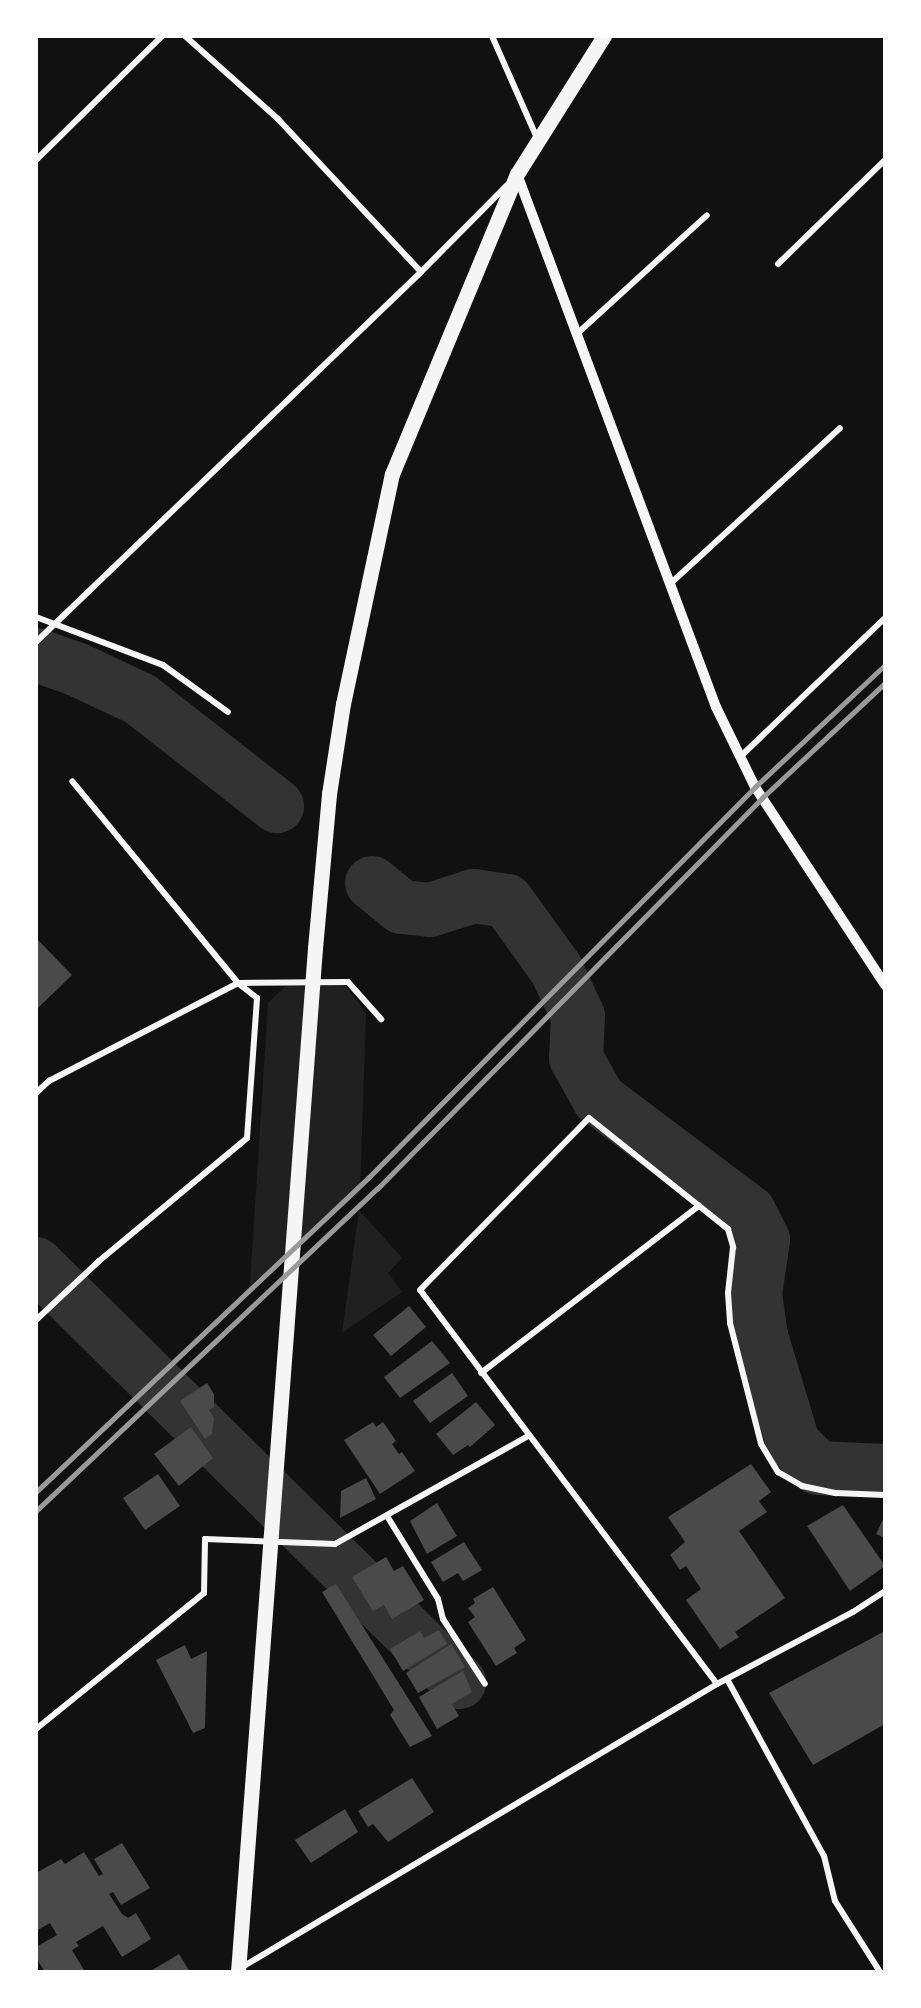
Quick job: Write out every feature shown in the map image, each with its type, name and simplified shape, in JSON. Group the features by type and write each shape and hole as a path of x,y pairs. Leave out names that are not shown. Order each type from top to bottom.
{"main road":[{"path":"238,1971 272,1554 315,948 329,794 343,704 392,474 517,174 537,138 604,36"}],"street":[{"path":"36,160 162,36"},
{"path":"185,36 278,119 421,272"},
{"path":"492,36 537,138"},
{"path":"778,264 885,160"},
{"path":"36,642 421,272 517,174 579,332 716,707 755,787 885,986"},
{"path":"579,332 707,215"},
{"path":"671,583 840,428"},
{"path":"36,617 57,623 163,665 228,712"},
{"path":"740,757 885,618"},
{"path":"36,1320 99,1261 247,1138 257,998 237,983 72,781"},
{"path":"36,1093 49,1081 237,983 348,982 381,1019"},
{"path":"717,1684 420,1290 589,1118 728,1229 733,1247 728,1293 730,1323 761,1444 778,1472 802,1486 836,1493 885,1495"},
{"path":"481,1373 699,1206"},
{"path":"36,1729 204,1593 205,1539 335,1544 528,1436"},
{"path":"387,1516 438,1599 443,1619 485,1684"},
{"path":"238,1971 717,1684 854,1612 885,1591"},
{"path":"727,1679 824,1856 835,1901 880,1972"}],"shaded area":[{"path":"292,980 344,983 366,1013 360,1192 250,1285 268,1003"},
{"path":"359,1210 402,1258 388,1273 402,1292 342,1333"}],"building":[{"path":"36,938 72,975 36,1010"},
{"path":"409,1306 426,1327 391,1356 373,1335"},
{"path":"432,1341 450,1363 400,1398 384,1377"},
{"path":"452,1373 468,1396 430,1423 413,1401"},
{"path":"207,1383 214,1394 214,1407 209,1410 214,1418 212,1434 205,1439 180,1401"},
{"path":"476,1402 495,1425 470,1447 468,1445 453,1455 436,1434"},
{"path":"373,1422 376,1427 383,1422 396,1441 392,1444 399,1454 402,1452 415,1471 380,1494 344,1440"},
{"path":"191,1427 213,1458 179,1486 154,1454"},
{"path":"751,1464 771,1492 759,1501 767,1512 739,1531 785,1598 735,1632 739,1637 720,1649 686,1600 701,1589 686,1566 680,1570 670,1555 685,1542 668,1517"},
{"path":"158,1474 180,1506 145,1530 123,1498"},
{"path":"366,1478 376,1499 340,1518 341,1491"},
{"path":"437,1503 457,1536 427,1554 410,1521"},
{"path":"843,1505 885,1566 850,1591 807,1526"},
{"path":"885,1515 885,1538 876,1534"},
{"path":"464,1542 482,1570 463,1581 458,1573 443,1582 431,1562"},
{"path":"386,1557 394,1571 403,1566 424,1600 392,1619 384,1605 373,1611 352,1577"},
{"path":"336,1584 432,1736 410,1747 390,1715 394,1710 322,1592"},
{"path":"493,1587 526,1640 514,1648 517,1653 496,1666 468,1622 475,1617 468,1608 475,1603 473,1599"},
{"path":"439,1630 447,1644 403,1671 390,1649 420,1631 424,1638"},
{"path":"885,1631 885,1724 813,1765 769,1693"},
{"path":"451,1644 465,1667 418,1693 406,1673"},
{"path":"185,1645 191,1659 207,1651 205,1728 193,1733 156,1660"},
{"path":"463,1671 472,1692 452,1704 459,1716 437,1729 419,1697"},
{"path":"412,1778 434,1812 388,1842 373,1824 368,1827 358,1811"},
{"path":"345,1809 358,1832 311,1863 295,1840"},
{"path":"122,1843 150,1888 121,1905 113,1892 109,1894 122,1914 128,1918 136,1913 151,1939 122,1957 103,1926 76,1942 79,1946 72,1950 84,1970 45,1972 36,1958 36,1947 57,1935 50,1923 36,1931 38,1872 61,1859 65,1864 84,1852 99,1876 103,1874 94,1859"},
{"path":"179,1954 190,1972 149,1972"}],"waterway":[{"path":"36,655 76,669 140,699 277,806"},
{"path":"372,883 402,907 430,910 474,896 507,901 556,969 578,1016 576,1058 599,1099 749,1212 763,1240 755,1294 761,1336 793,1443 818,1468 885,1471"},
{"path":"36,1264 459,1682"}],"railway":[{"path":"36,1492 368,1178 755,787 885,665"},
{"path":"36,1511 377,1189 762,798 885,683"}]}
